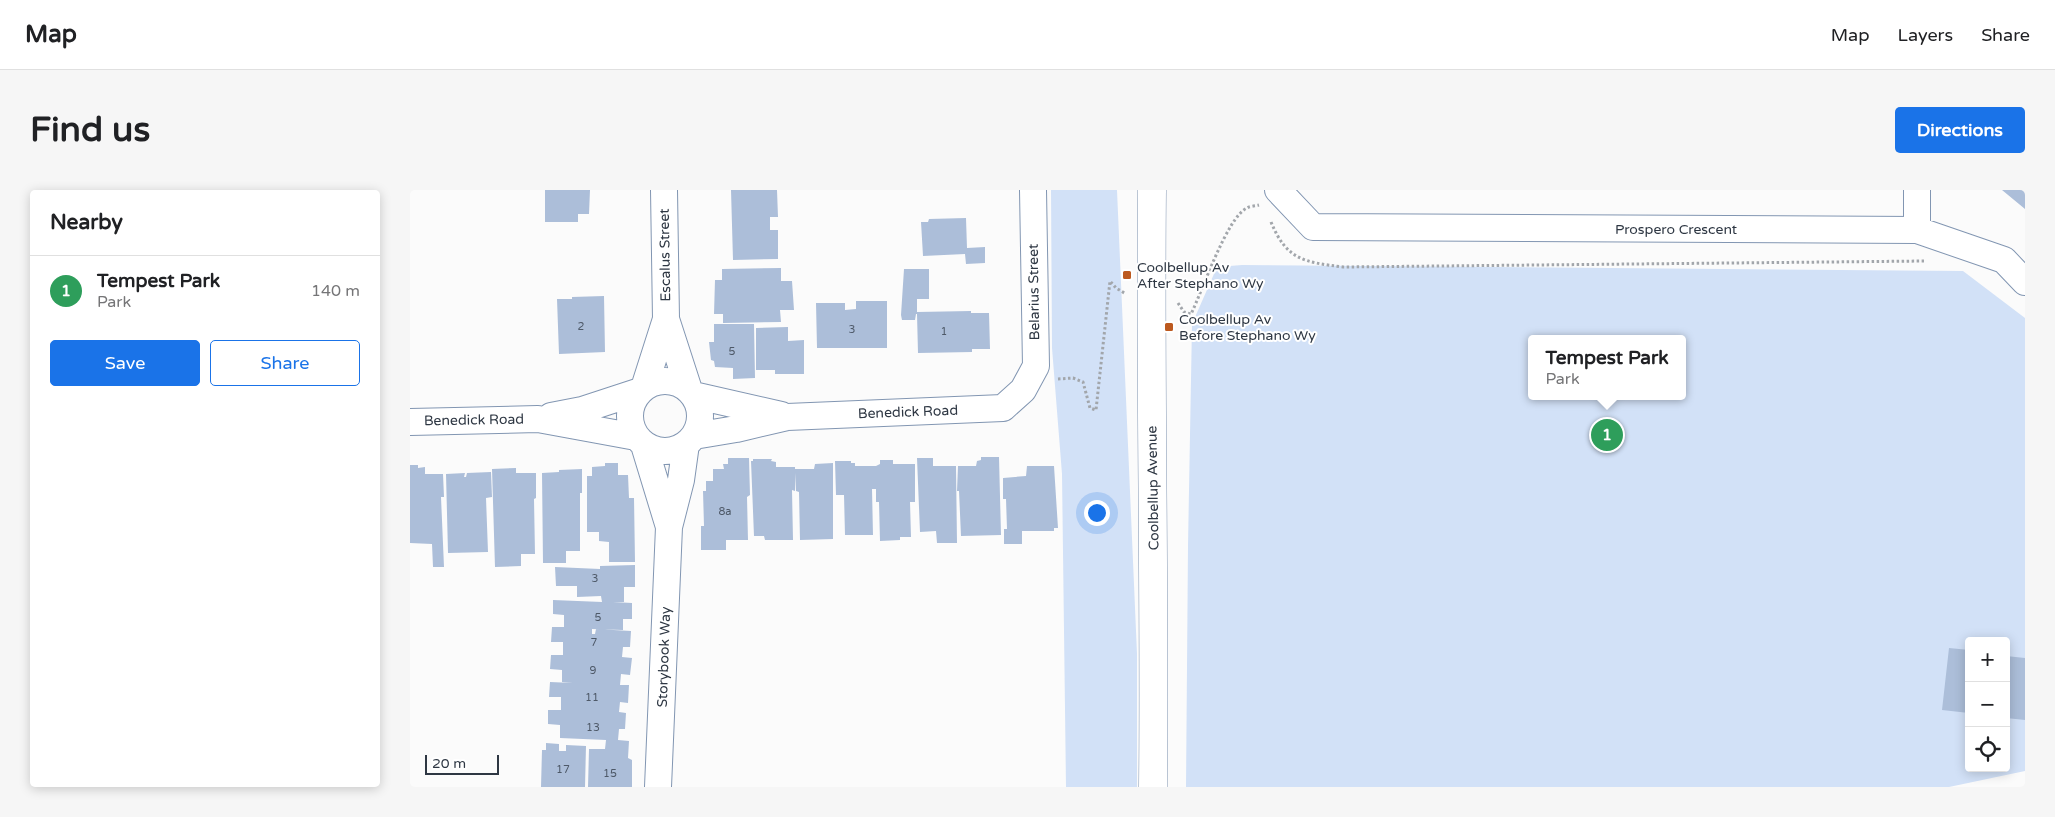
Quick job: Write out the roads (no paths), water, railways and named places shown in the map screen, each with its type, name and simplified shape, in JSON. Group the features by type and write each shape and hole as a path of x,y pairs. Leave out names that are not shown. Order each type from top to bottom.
{"street":[{"name":"Escalus Street","path":"664,190 666,319"},
{"name":"Belarius Street","path":"1023,390 1036,366 1033,190"},
{"name":"Coolbellup Avenue","path":"1152,190 1151,294 1155,617 1153,787"},
{"path":"1917,190 1917,230"},
{"name":"Prospero Crescent","path":"1271,197 1313,227 1917,230 2004,260 2025,282"},
{"path":"666,319 642,389 630,409 632,428 640,441 669,527"},
{"path":"538,419 640,441 654,450 676,450 690,440 699,427 699,405 691,393 666,319"},
{"path":"538,419 582,410 642,389 655,382 667,381 679,384 691,393 787,417"},
{"name":"Benedick Road","path":"787,417 1003,408 1023,390"},
{"path":"690,440 787,417"},
{"name":"Benedick Road","path":"410,422 538,419"},
{"path":"669,527 690,440"},
{"name":"Storybook Way","path":"658,787 669,527"}],"place":[{"name":"Coolbellup Av After Stephano Wy","path":"1127,275"},
{"name":"Coolbellup Av Before Stephano Wy","path":"1169,327"},
{"name":"Tempest Park","path":"1607,435"}]}
